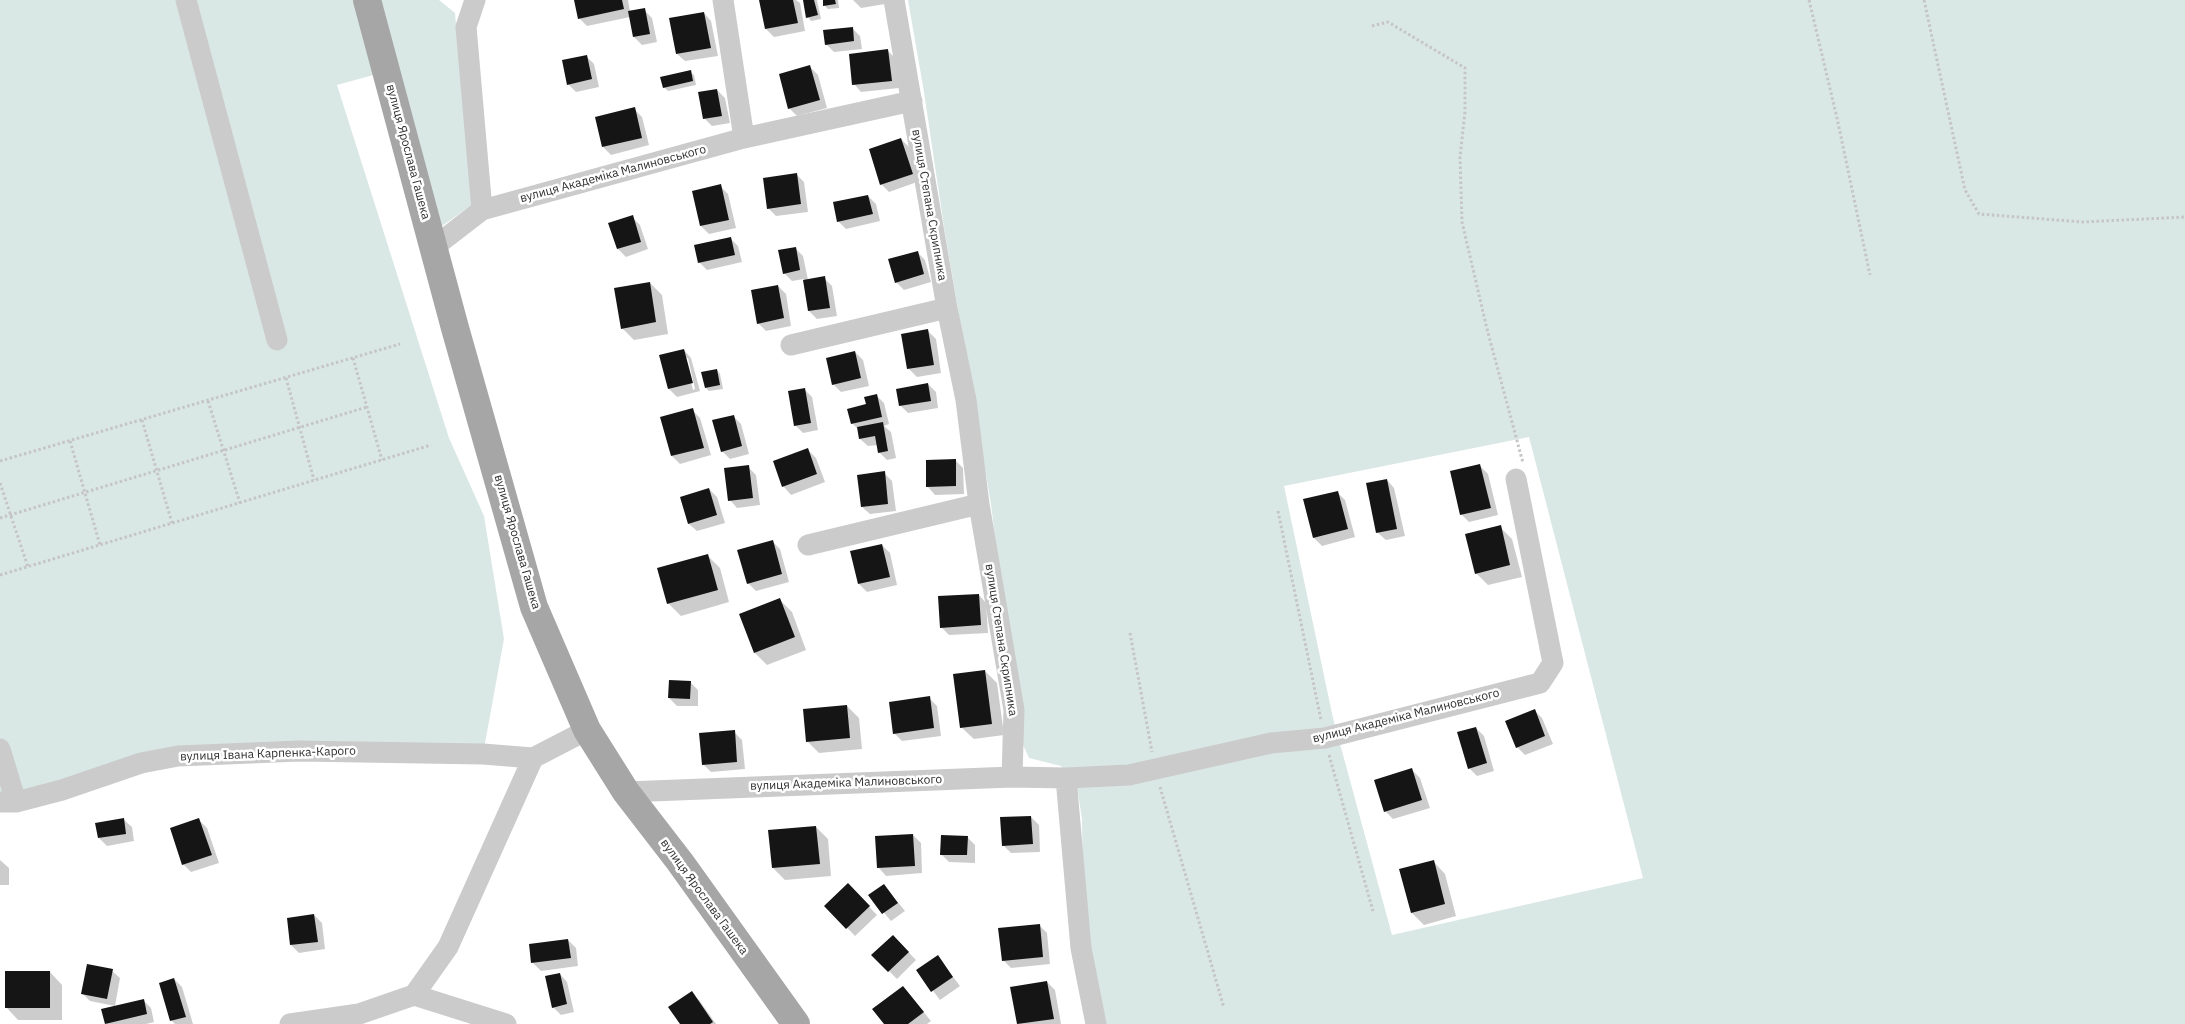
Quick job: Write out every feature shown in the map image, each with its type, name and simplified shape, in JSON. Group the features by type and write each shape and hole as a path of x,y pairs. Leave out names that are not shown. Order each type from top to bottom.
{"main road":[{"name":"вулиця Ярослава Гашека","path":"367,0 534,606 587,730 626,792 686,870 796,1024"}],"street":[{"path":"186,0 277,340"},
{"path":"474,0 466,27 482,210"},
{"path":"723,0 744,138 912,101"},
{"name":"вулиця Степана Скрипника","path":"894,0 947,308 966,400 979,504 1014,710 1012,777"},
{"name":"вулиця Академіка Малиновського","path":"434,247 482,210 744,138"},
{"path":"791,345 947,308"},
{"name":"вулиця Академіка Малиновського","path":"626,792 1012,777 1066,778 1129,775 1271,743 1325,738 1540,683 1554,663 1516,479"},
{"path":"808,545 979,504"},
{"path":"290,1024 360,1014 414,995 448,947 533,758 587,730"},
{"path":"0,749 8,802"},
{"name":"вулиця Івана Карпенка-Карого","path":"8,802 62,790 142,763 178,756 299,751 483,754 533,758"},
{"path":"1066,778 1081,948 1096,1024"},
{"path":"414,995 446,1015 506,1024"}],"path":[{"path":"1809,0 1837,118 1870,275"},
{"path":"1924,0 1965,190 1979,214 2083,222 2185,217"},
{"path":"1372,26 1388,22 1465,68 1466,112 1460,156 1462,222 1487,329 1524,464 1516,479"},
{"path":"0,462 400,344"},
{"path":"353,358 382,460"},
{"path":"286,378 314,480"},
{"path":"208,400 240,503"},
{"path":"0,518 366,407"},
{"path":"142,420 172,523"},
{"path":"70,441 100,545"},
{"path":"0,575 432,444"},
{"path":"0,483 28,567"},
{"path":"1278,511 1325,738 1373,911"},
{"path":"1130,633 1156,770 1224,1008"}],"shaded area":[{"path":"0,0 355,0 377,74 337,85 449,438 484,516 504,639 483,754 178,756 0,802"},
{"path":"378,0 439,0 455,13 472,205 439,228"},
{"path":"908,0 2185,0 2185,1024 1102,1024 1083,900 1082,819 1078,793 1072,777 1061,766 1029,758 1019,736 991,504 944,227","holes":["1529,437 1643,878 1392,935 1333,718 1284,486"]}],"building":[{"path":"574,0 622,0 624,9 578,19"},
{"path":"759,0 793,0 798,23 765,29"},
{"path":"803,0 814,0 818,15 806,18"},
{"path":"823,0 835,0 836,4 823,6"},
{"path":"645,8 650,34 633,37 628,11"},
{"path":"704,12 711,48 676,54 669,18"},
{"path":"853,27 854,41 825,45 823,30"},
{"path":"888,49 892,81 852,85 849,54"},
{"path":"587,55 592,79 567,85 562,60"},
{"path":"810,65 820,100 788,109 779,74"},
{"path":"691,70 693,81 663,88 660,77"},
{"path":"717,89 722,116 703,119 698,92"},
{"path":"635,107 642,138 602,147 595,117"},
{"path":"901,138 913,174 880,185 869,149"},
{"path":"797,173 801,204 767,209 763,178"},
{"path":"721,184 729,220 700,226 692,191"},
{"path":"868,195 873,214 837,222 833,202"},
{"path":"633,215 641,242 617,249 608,223"},
{"path":"731,237 735,255 698,263 694,245"},
{"path":"796,247 800,270 783,274 778,250"},
{"path":"918,251 924,274 895,283 888,259"},
{"path":"825,276 830,308 808,311 803,280"},
{"path":"650,282 656,322 621,329 614,288"},
{"path":"778,285 784,318 757,324 751,290"},
{"path":"928,329 934,365 907,369 901,334"},
{"path":"684,349 693,383 668,389 659,355"},
{"path":"855,351 861,378 832,385 826,358"},
{"path":"717,369 720,385 705,388 701,372"},
{"path":"928,383 931,401 899,406 896,389"},
{"path":"805,388 811,423 794,426 788,391"},
{"path":"877,394 882,417 851,424 847,409 866,404 864,397"},
{"path":"693,408 704,448 671,456 660,417"},
{"path":"734,415 742,446 721,452 712,420"},
{"path":"883,422 888,451 878,453 875,436 859,439 857,427"},
{"path":"808,448 817,474 782,487 773,461"},
{"path":"956,459 956,486 926,487 926,460"},
{"path":"1480,464 1491,508 1460,515 1450,471"},
{"path":"749,465 753,498 728,501 724,468"},
{"path":"885,471 888,504 861,507 857,475"},
{"path":"1387,479 1397,529 1376,533 1366,483"},
{"path":"709,488 717,515 688,524 680,497"},
{"path":"1338,491 1348,529 1313,538 1303,499"},
{"path":"1501,525 1510,565 1475,574 1465,534"},
{"path":"773,540 782,574 747,584 737,550"},
{"path":"882,544 890,577 858,584 850,551"},
{"path":"708,554 718,590 667,604 657,568"},
{"path":"979,594 981,625 940,628 938,596"},
{"path":"780,598 795,637 754,653 739,614"},
{"path":"985,670 992,724 960,728 953,674"},
{"path":"669,680 691,681 690,699 668,698"},
{"path":"930,696 934,728 893,734 889,702"},
{"path":"847,705 850,738 806,742 803,709"},
{"path":"1535,709 1545,736 1516,748 1505,721"},
{"path":"1476,727 1487,763 1468,769 1457,732"},
{"path":"735,730 737,762 702,765 699,733"},
{"path":"1412,768 1422,800 1384,812 1374,780"},
{"path":"1031,816 1033,844 1002,846 1000,817"},
{"path":"124,818 126,834 98,838 95,823"},
{"path":"199,818 212,855 182,865 170,828"},
{"path":"816,826 820,864 772,868 768,830"},
{"path":"913,834 915,866 877,868 875,836"},
{"path":"941,835 968,836 967,855 940,855"},
{"path":"1434,860 1445,904 1411,913 1399,869"},
{"path":"848,883 870,906 846,929 824,906"},
{"path":"884,884 898,903 882,914 868,895"},
{"path":"314,914 318,942 290,945 287,918"},
{"path":"1040,924 1043,957 1002,961 998,928"},
{"path":"893,935 909,952 888,972 871,955"},
{"path":"568,939 571,958 531,963 529,944"},
{"path":"938,955 953,977 931,992 916,970"},
{"path":"87,964 113,969 107,999 81,994"},
{"path":"5,971 50,971 50,1008 5,1008"},
{"path":"560,973 567,1004 552,1008 545,976"},
{"path":"174,978 186,1017 170,1021 159,983"},
{"path":"1047,981 1054,1019 1017,1024 1010,987"},
{"path":"903,986 924,1012 908,1024 884,1024 872,1009"},
{"path":"692,991 713,1022 710,1024 680,1024 668,1007"},
{"path":"144,999 147,1014 105,1024 101,1009"}]}
